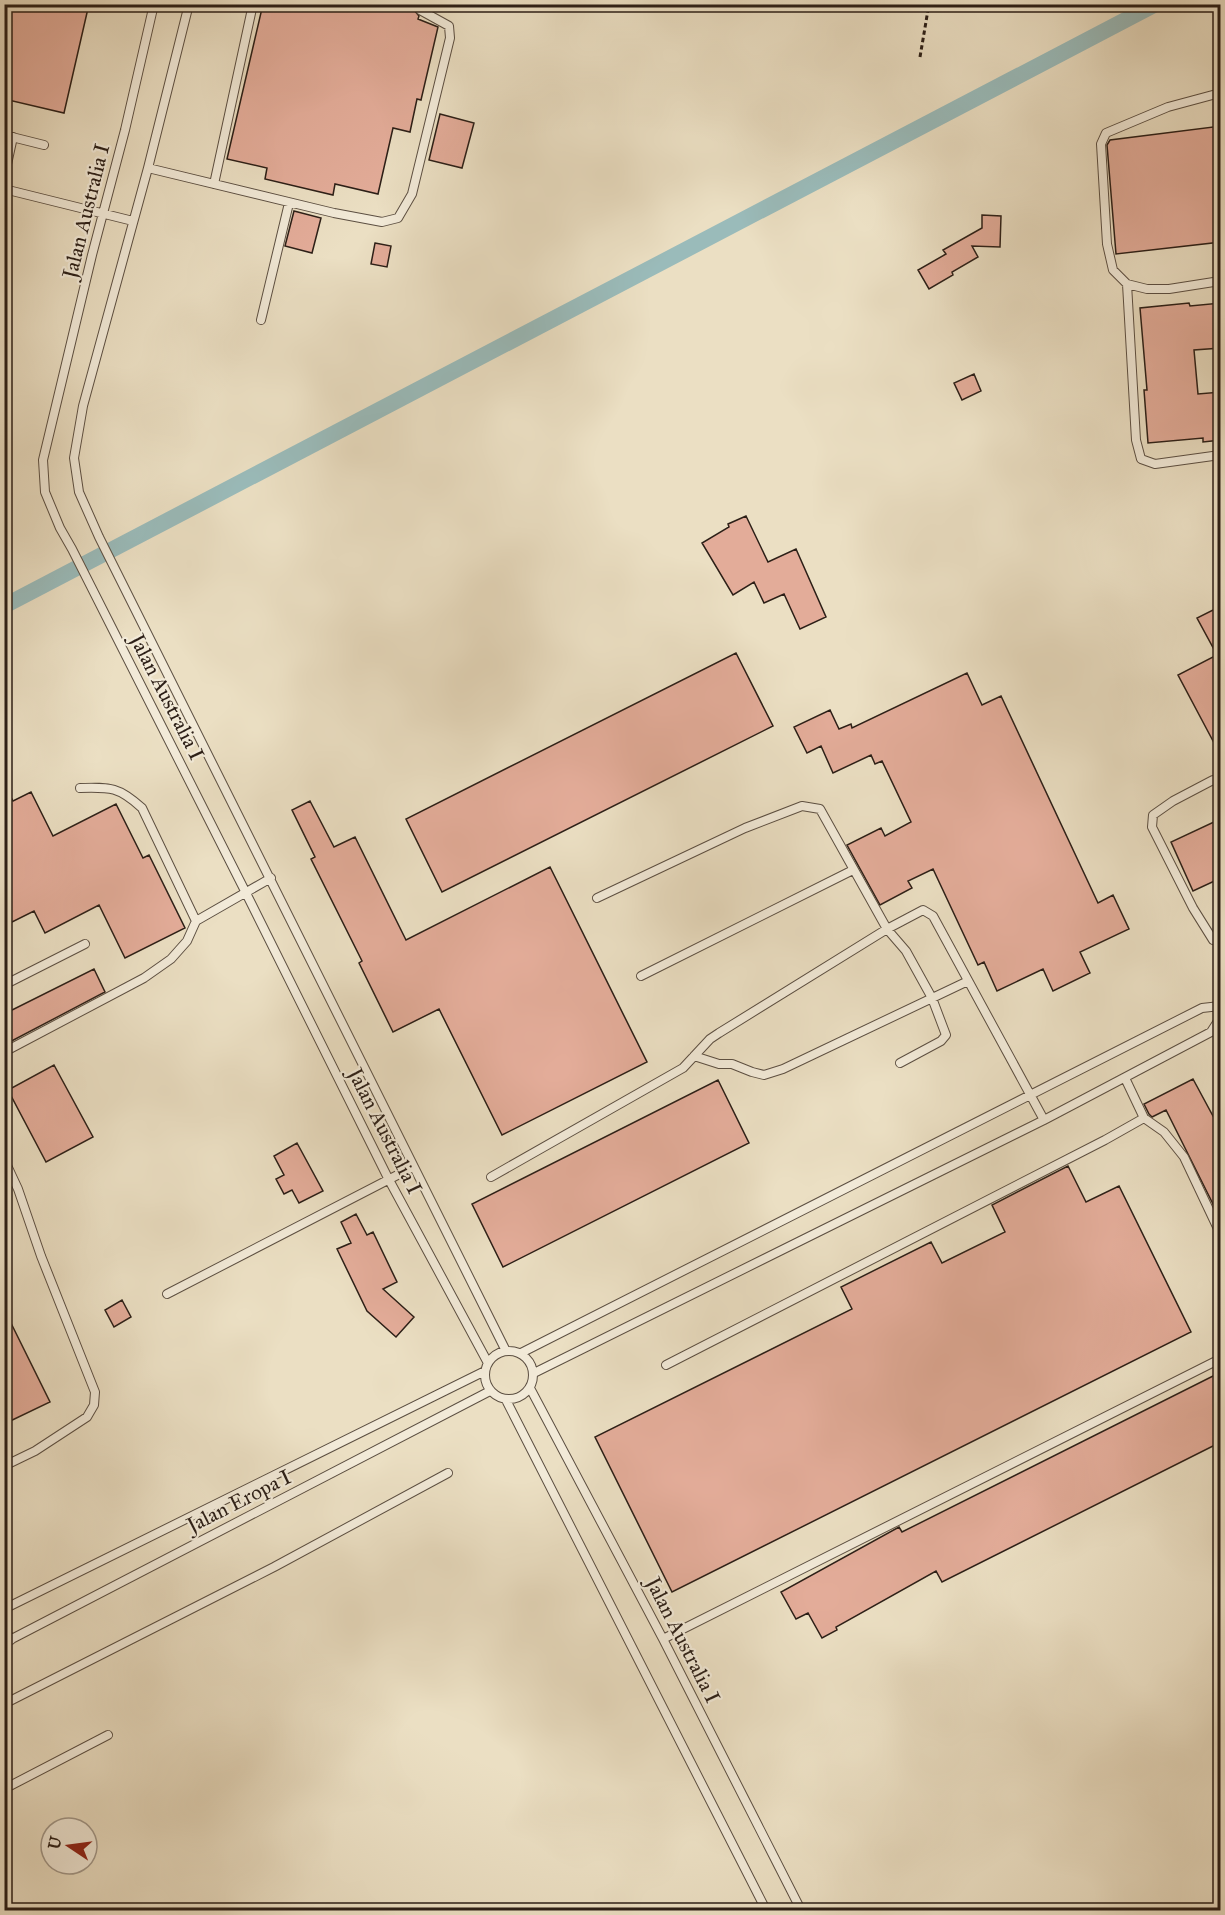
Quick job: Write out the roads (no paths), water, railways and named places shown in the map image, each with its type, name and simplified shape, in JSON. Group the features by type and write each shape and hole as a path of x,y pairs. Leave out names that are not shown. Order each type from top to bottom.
{"lane":[{"name":"Jalan Australia I","path":"154,4 43,460 45,492 60,528 246,892 387,1178 487,1366 485,1382 490,1391"},
{"name":"Jalan Australia I","path":"189,4 148,168 83,406 74,458 79,492 99,537 271,878 412,1167 506,1351"},
{"path":"214,184 253,4"},
{"path":"148,168 289,203 382,222 398,218 412,194 450,38 449,26 420,10"},
{"path":"1221,93 1168,107 1106,133 1102,139 1107,244 1113,270 1127,284 1146,289 1169,289 1221,281"},
{"path":"4,178 9,136 44,145"},
{"path":"4,189 133,221"},
{"path":"261,320 289,203"},
{"path":"1127,284 1136,440 1141,459 1155,464 1221,455"},
{"path":"1221,784 1213,780 1173,801 1153,815 1152,827 1193,908 1213,940 1221,943"},
{"path":"80,788 107,787 127,794 142,808 196,921"},
{"path":"597,898 745,828 802,806 820,809 887,929 906,951 932,998 946,1035 941,1041 900,1064"},
{"path":"641,976 853,870"},
{"path":"4,1052 144,978 171,959 187,941 196,921 271,878"},
{"path":"490,1177 683,1068 710,1039 719,1033 887,929 922,910 933,916 1044,1120"},
{"path":"4,985 85,944"},
{"path":"694,1056 764,1074 783,1069 968,981"},
{"path":"487,1366 496,1355 506,1351 521,1353 1202,1008 1221,1006"},
{"path":"534,1373 1044,1120 1211,1032 1221,1018"},
{"path":"1125,1078 1144,1118 1164,1132 1184,1157 1221,1233"},
{"path":"666,1365 1144,1118"},
{"path":"4,1159 18,1189 41,1256 95,1392 94,1405 87,1417 35,1451 4,1466"},
{"path":"167,1294 412,1167"},
{"path":"490,1391 506,1400 520,1398 530,1388 534,1373 530,1362 521,1353"},
{"path":"663,1639 1221,1359"},
{"name":"Jalan Eropa I","path":"4,1609 487,1366"},
{"name":"Jalan Australia I","path":"530,1388 663,1639 801,1911"},
{"name":"Jalan Eropa I","path":"8,1641 490,1391"},
{"path":"506,1400 766,1911"},
{"path":"4,1704 274,1567 448,1473"},
{"path":"4,1628 8,1641"},
{"path":"4,1789 108,1735"}],"waterway":[{"path":"4,606 1156,4"}]}
